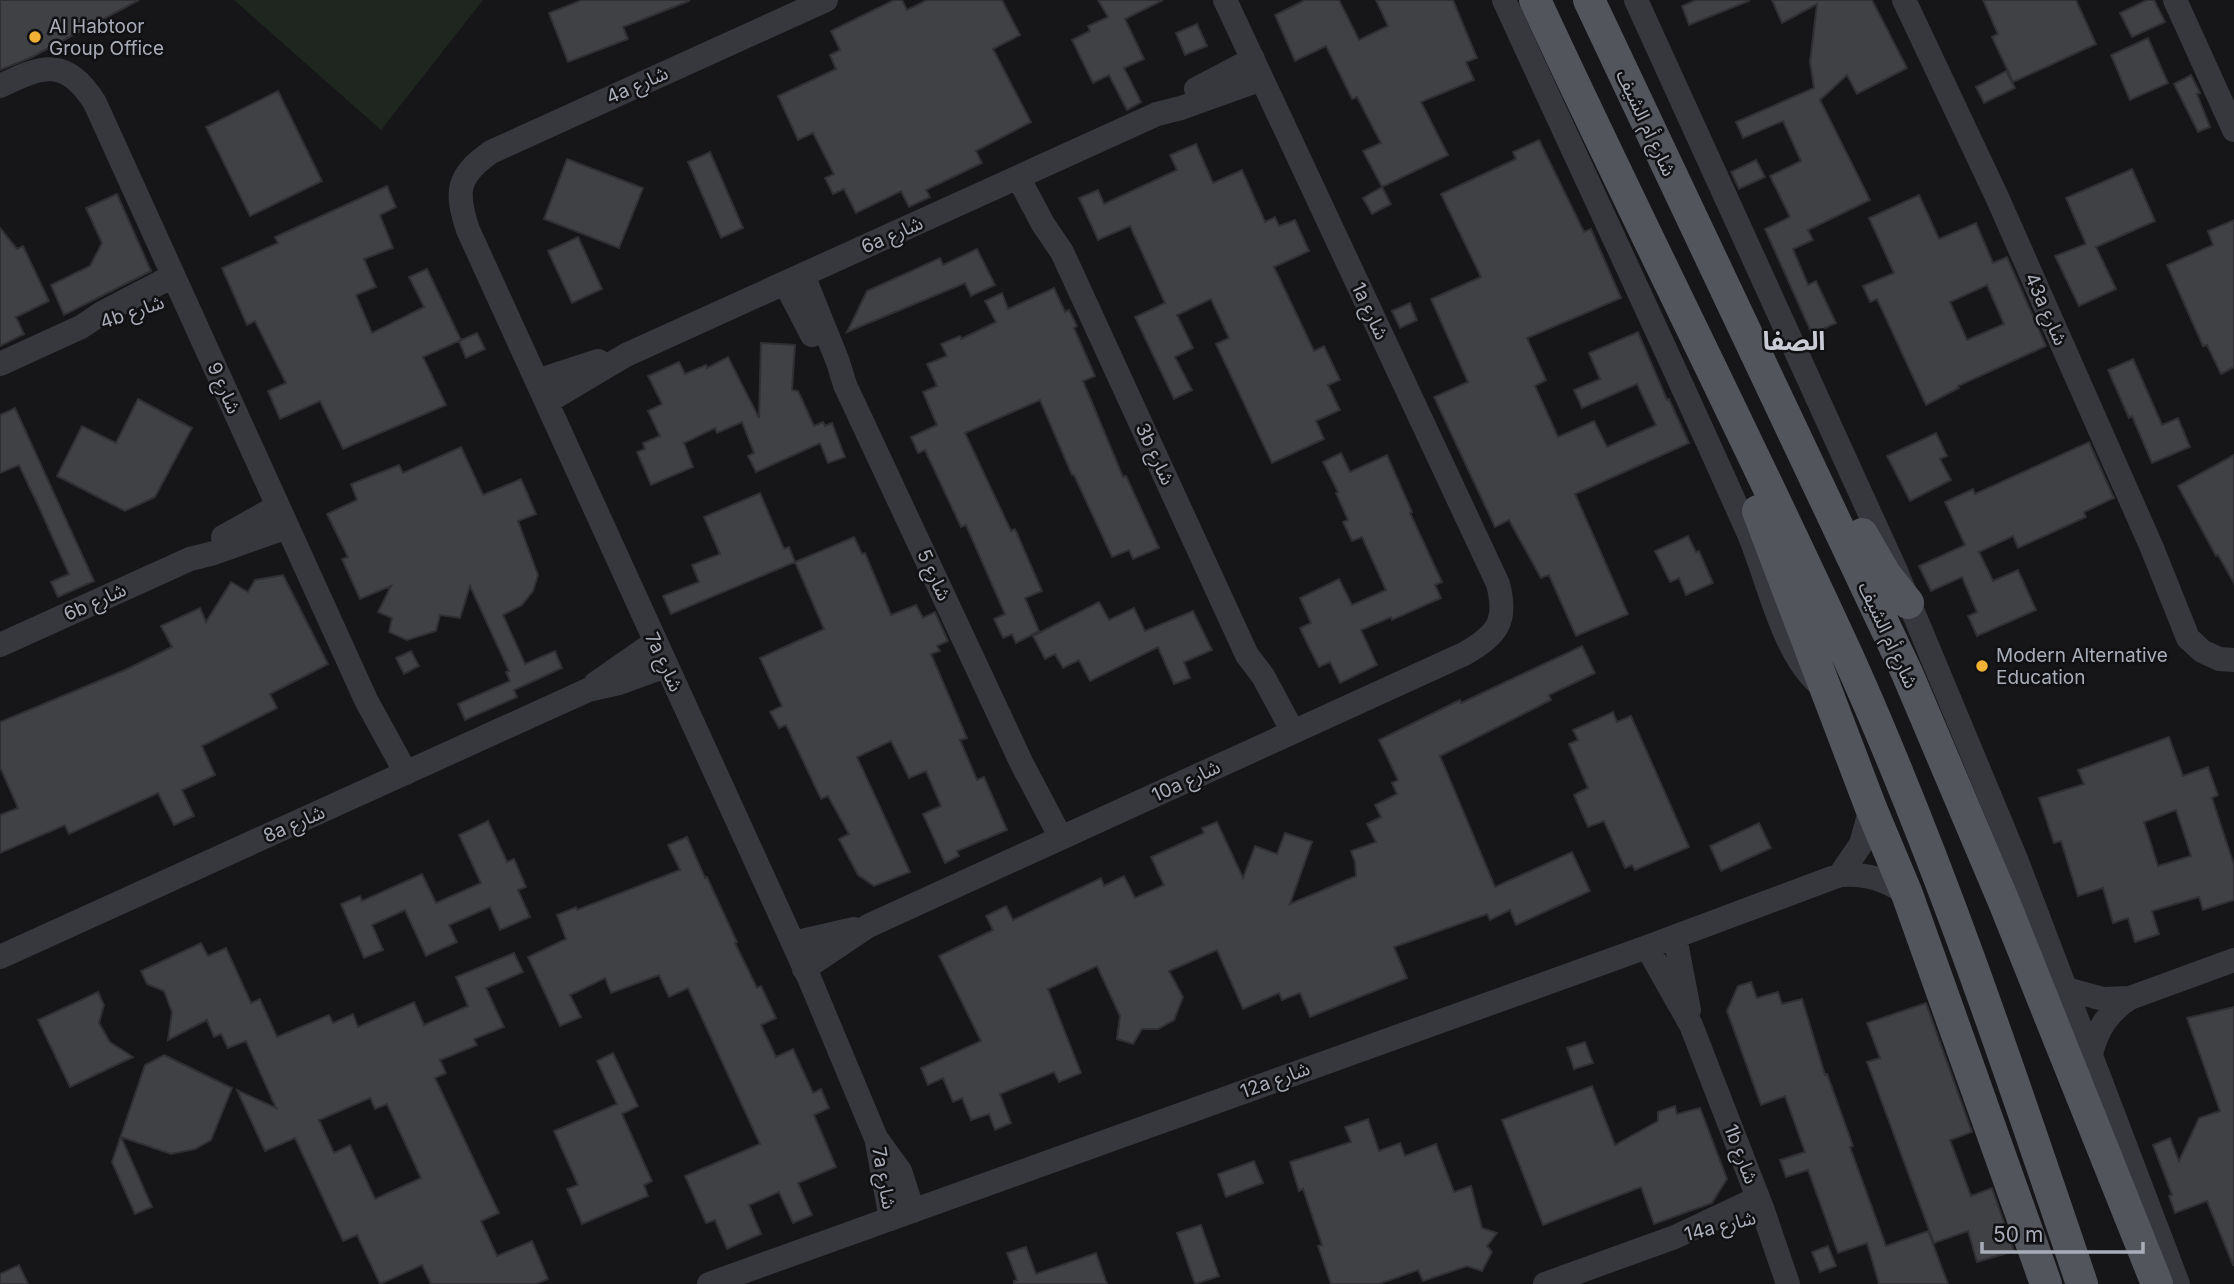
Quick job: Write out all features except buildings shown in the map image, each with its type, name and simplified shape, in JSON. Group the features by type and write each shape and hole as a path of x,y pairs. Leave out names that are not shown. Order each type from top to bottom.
{"main road":[{"path":"1535,0 1849,661 1954,920 2082,1284"},
{"path":"1594,12 1618,37 1630,55 1726,243 1866,542 1885,574 1908,603"},
{"name":"شارع أم الشيف","path":"1594,12 1907,673 2004,902 2157,1284"},
{"path":"1734,416 1734,433 1741,468 1871,808 1907,894 2046,1284"}],"street":[{"name":"4a شارع","path":"461,185 472,165 491,152 826,0"},
{"name":"1a شارع","path":"1225,0 1498,584 1503,604 1499,625"},
{"path":"1504,0 1749,535 1789,644 1799,663 1829,693"},
{"name":"شارع أم الشيف","path":"1636,0 1856,481 1908,603 2016,859 2178,1284"},
{"name":"43a شارع","path":"1904,0 2003,210 2152,548 2188,638 2202,651 2219,659 2234,660"},
{"path":"2175,0 2234,130"},
{"name":"شارع 9","path":"0,86 31,71 52,69 70,74 85,87 370,708 373,741 395,778"},
{"name":"6a شارع","path":"542,391 610,358 626,355 1157,114 1181,108 1257,69"},
{"name":"3b شارع","path":"1026,174 1043,224 1062,252 1247,655 1253,679 1285,736"},
{"name":"7a شارع","path":"461,185 460,208 468,230 793,943 876,1138 900,1171 902,1215"},
{"name":"شارع 5","path":"794,279 825,358 845,385 1022,764 1025,788 1050,843"},
{"name":"4b شارع","path":"0,364 81,327 105,322 177,285"},
{"name":"6b شارع","path":"0,645 190,559 214,553 283,517"},
{"name":"10a شارع","path":"804,969 865,928 1464,654 1485,642 1499,625"},
{"name":"8a شارع","path":"0,957 587,690 654,642"},
{"name":"8a شارع","path":"587,690 619,683 666,666"},
{"path":"1840,875 1861,844 1871,808"},
{"name":"12a شارع","path":"709,1284 1675,937 1840,875 1875,877 1907,894"},
{"name":"10a شارع","path":"793,943 865,928"},
{"name":"1b شارع","path":"1675,937 1691,1025"},
{"name":"1b شارع","path":"1647,947 1691,1025 1788,1284"},
{"path":"2063,988 2103,999 2130,998 2234,960"},
{"path":"2091,1054 2100,1027 2108,1016 2130,998"},
{"name":"14a شارع","path":"1545,1284 1675,1237 1699,1234 1761,1207"}],"shaded area":[{"path":"234,0 483,0 381,130"}],"place":[{"name":"Al Habtoor Group Office","path":"35,37"},
{"name":"Modern Alternative Education","path":"1982,666"}],"district":[{"name":"الصفا","path":"1794,340"}]}
